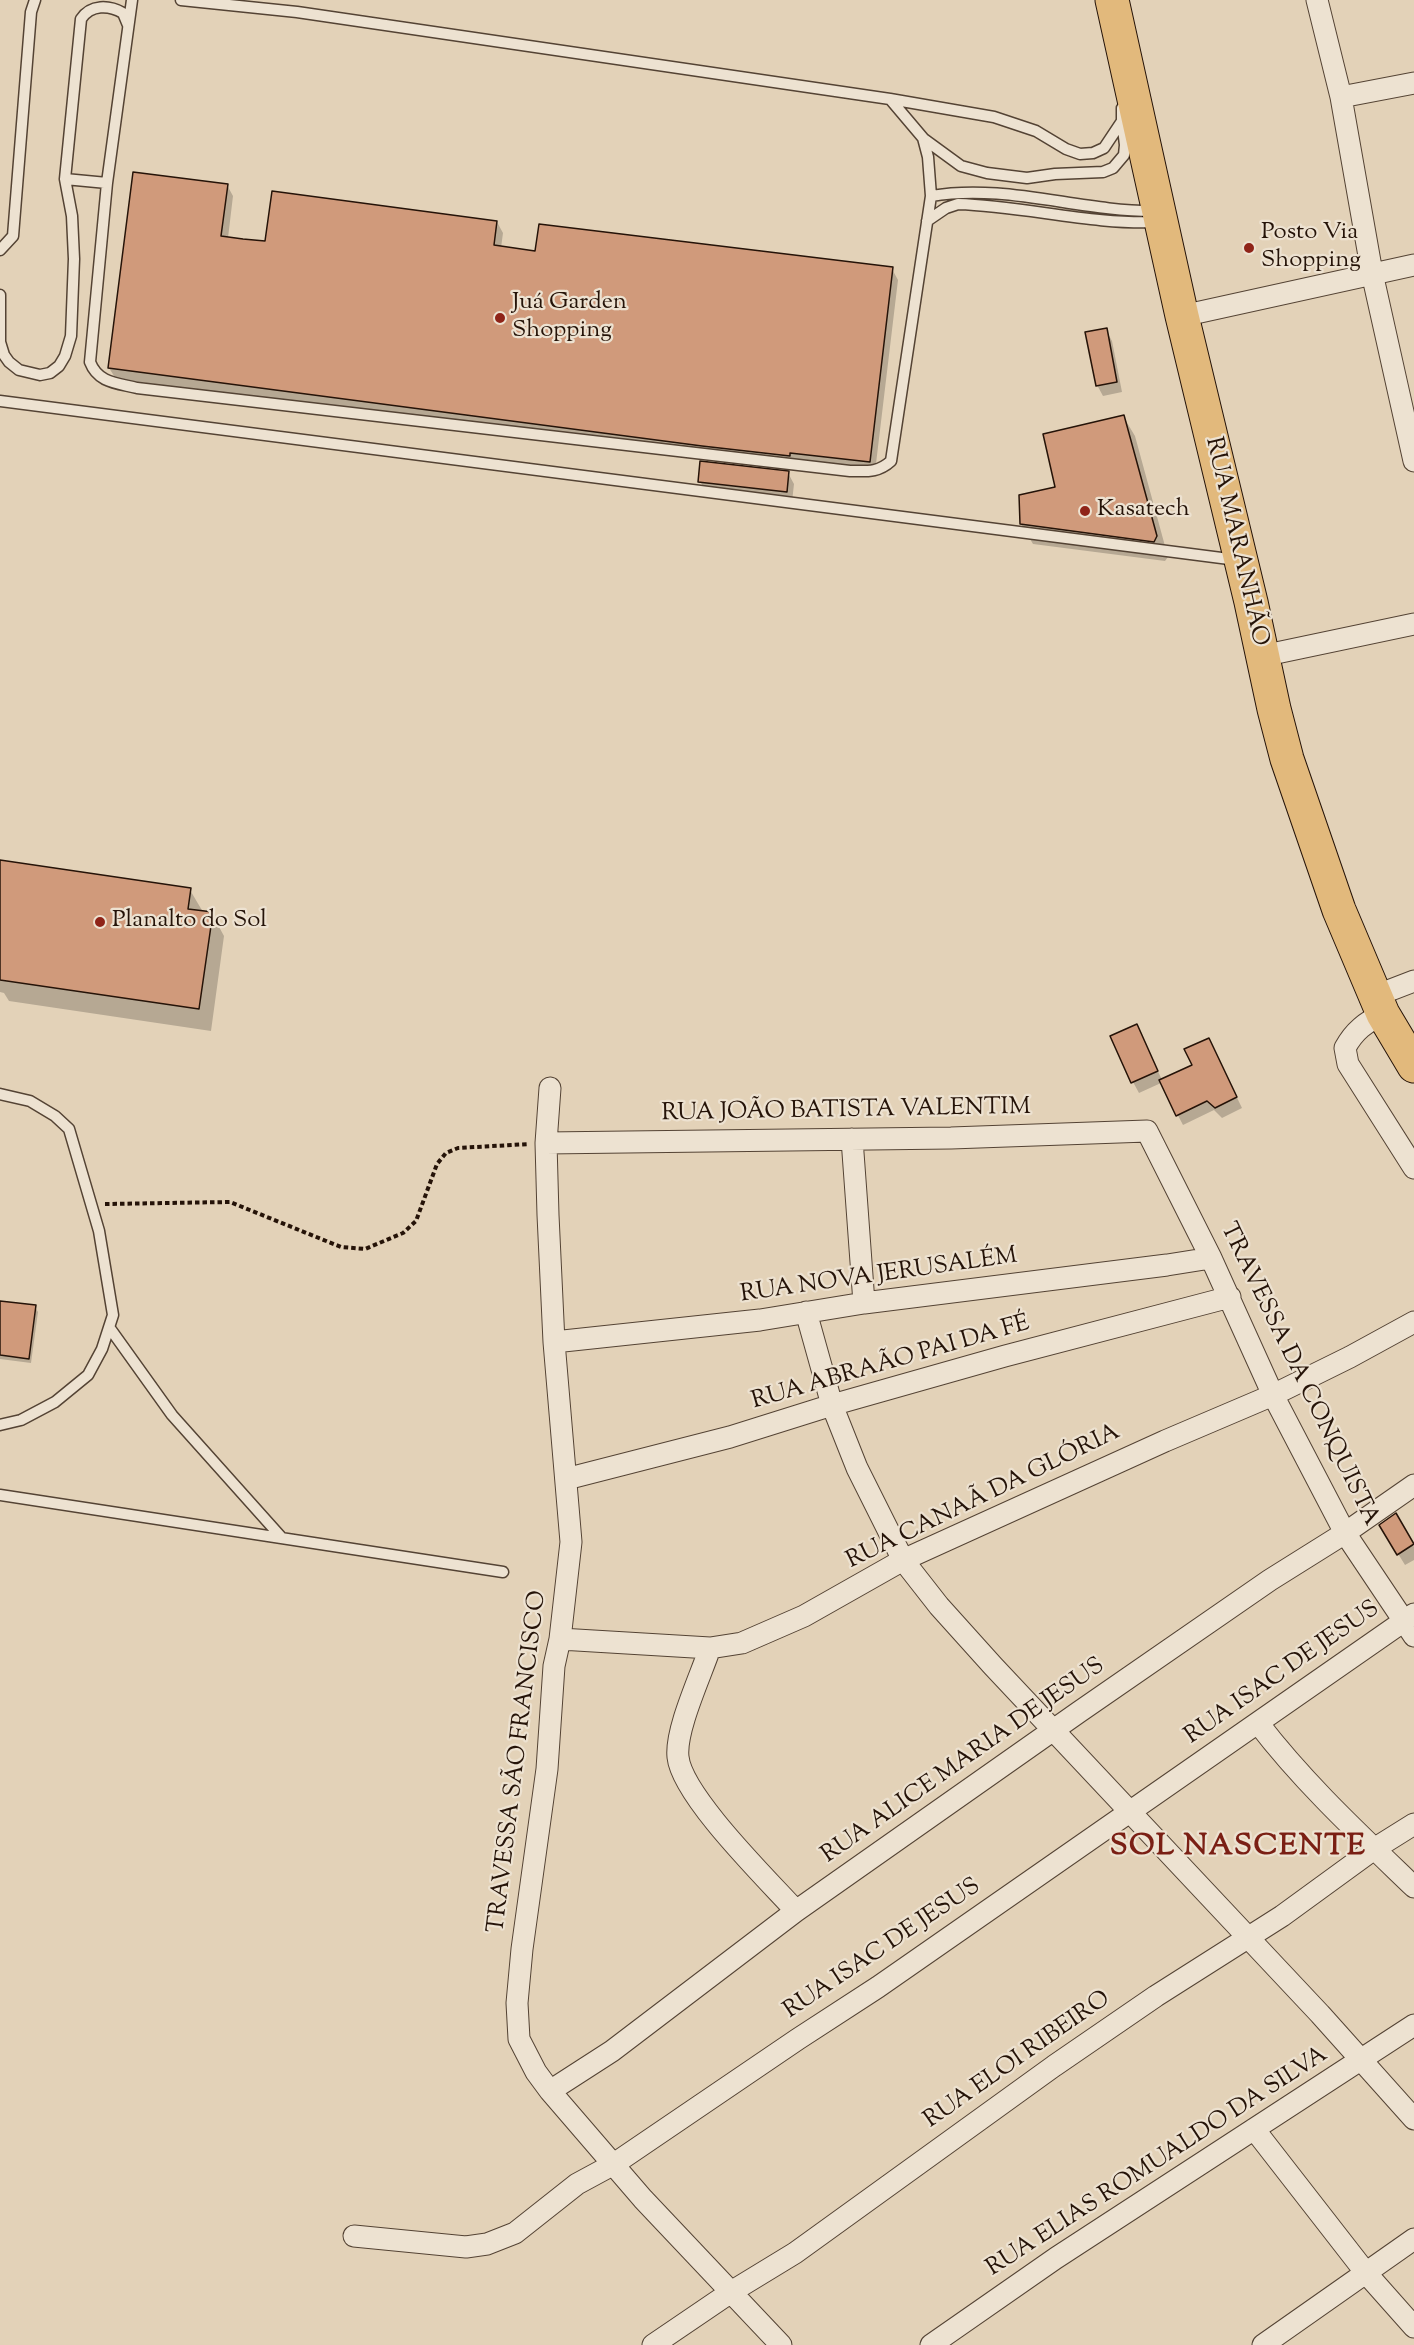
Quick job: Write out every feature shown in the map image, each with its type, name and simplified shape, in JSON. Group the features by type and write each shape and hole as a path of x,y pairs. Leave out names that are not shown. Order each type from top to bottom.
{"highway":[{"name":"RUA MARANHÃO","path":"1112,0 1120,65 1160,217 1285,749 1339,910 1379,1005 1414,1066"}],"street":[{"path":"1317,0 1341,97 1372,273 1413,449"},
{"path":"1341,97 1414,83"},
{"path":"1182,316 1414,265"},
{"path":"1262,656 1414,624"},
{"path":"1413,984 1379,1005 1369,1021 1357,1031 1345,1048 1345,1054 1348,1064 1414,1168"},
{"name":"TRAVESSA SÃO FRANCISCO","path":"550,1088 546,1143 554,1342 571,1542 560,1639 554,1666 547,1769 523,1938 517,2003 519,2039 536,2072 550,2091 643,2199 781,2345"},
{"name":"RUA JOÃO BATISTA VALENTIM","path":"546,1143 852,1139 1147,1131"},
{"name":"TRAVESSA DA CONQUISTA","path":"1147,1131 1230,1297 1273,1395 1345,1533 1410,1624"},
{"path":"852,1139 864,1303"},
{"name":"RUA NOVA JERUSALÉM","path":"554,1342 760,1320 864,1303 1211,1258"},
{"name":"RUA ABRAÃO PAI DA FÉ","path":"566,1479 729,1437 832,1405 1028,1350 1230,1297"},
{"path":"806,1312 832,1405 857,1468 903,1560 947,1614 1414,2119"},
{"name":"RUA CANAÃ DA GLÓRIA","path":"560,1639 710,1648 742,1643 779,1628 903,1560 1165,1441 1273,1395 1414,1322"},
{"name":"RUA ALICE MARIA DE JESUS","path":"550,2091 612,2051 694,1986 796,1911 1270,1580 1345,1533 1414,1485"},
{"name":"RUA ISAC DE JESUS","path":"354,2236 466,2247 487,2244 515,2233 577,2184 614,2164 925,1955 1258,1723 1410,1624"},
{"path":"710,1648 681,1733 678,1756 684,1778 732,1841 796,1911"},
{"path":"1258,1723 1316,1792 1414,1887"},
{"name":"RUA ELOI RIBEIRO","path":"653,2345 731,2292 795,2253 1063,2060 1292,1909 1374,1849 1414,1824"},
{"name":"RUA ELIAS ROMUALDO DA SILVA","path":"931,2345 1056,2258 1414,2025"},
{"path":"1254,2129 1366,2272 1414,2327"},
{"path":"1263,2345 1414,2239"}],"lane":[{"path":"0,250 13,236 31,12 35,0"},
{"path":"132,0 107,183 90,362 94,372 101,378 137,388 850,471 876,471 891,461 931,196 928,157 923,138"},
{"path":"182,0 297,12 890,99 1008,120 1036,131 1065,149 1080,154 1094,153 1104,148 1122,121"},
{"path":"0,295 0,342 9,363 19,369 40,375 51,373 65,356 71,336 72,216 66,179 81,19 84,14 95,8 114,8 123,13 128,25"},
{"path":"890,99 923,138 961,166 987,173 1027,178 1103,172 1113,168 1124,155 1122,100"},
{"path":"66,179 107,183"},
{"path":"931,196 978,191 1160,217"},
{"path":"927,221 946,208 958,204 1110,223 1160,217"},
{"path":"0,401 1239,560"},
{"path":"0,1094 30,1101 55,1116 69,1129 99,1231 112,1315 102,1349 88,1375 55,1402 21,1420 0,1425"},
{"path":"109,1328 172,1414 282,1538"},
{"path":"0,1495 503,1572"}],"path":[{"path":"92,1205 230,1202 341,1247 364,1249 403,1233 416,1221 437,1164 446,1153 458,1148 546,1143"}],"building":[{"name":"Juá Garden Shopping","path":"133,172 228,184 221,236 243,239 265,241 272,191 497,221 494,245 535,251 539,224 893,267 870,462 702,446 108,368"},
{"path":"1107,328 1117,382 1096,386 1085,332"},
{"path":"1124,415 1157,536 1154,542 1020,524 1019,495 1055,487 1043,434"},
{"path":"700,461 789,471 787,492 698,482"},
{"path":"0,860 191,888 188,909 213,912 199,1009 0,980"},
{"path":"1137,1024 1158,1071 1131,1083 1110,1036"},
{"path":"1209,1038 1237,1097 1215,1108 1207,1101 1176,1116 1159,1080 1192,1065 1184,1049"},
{"path":"0,1301 36,1305 29,1359 0,1355"},
{"path":"1396,1513 1414,1544 1397,1555 1379,1525"}],"place":[{"name":"Posto Via Shopping","path":"1249,248"},
{"name":"Juá Garden Shopping","path":"500,318"},
{"name":"Kasatech","path":"1085,511"},
{"name":"Planalto do Sol","path":"100,922"}],"district":[{"name":"SOL NASCENTE","path":"1238,1849"}]}
